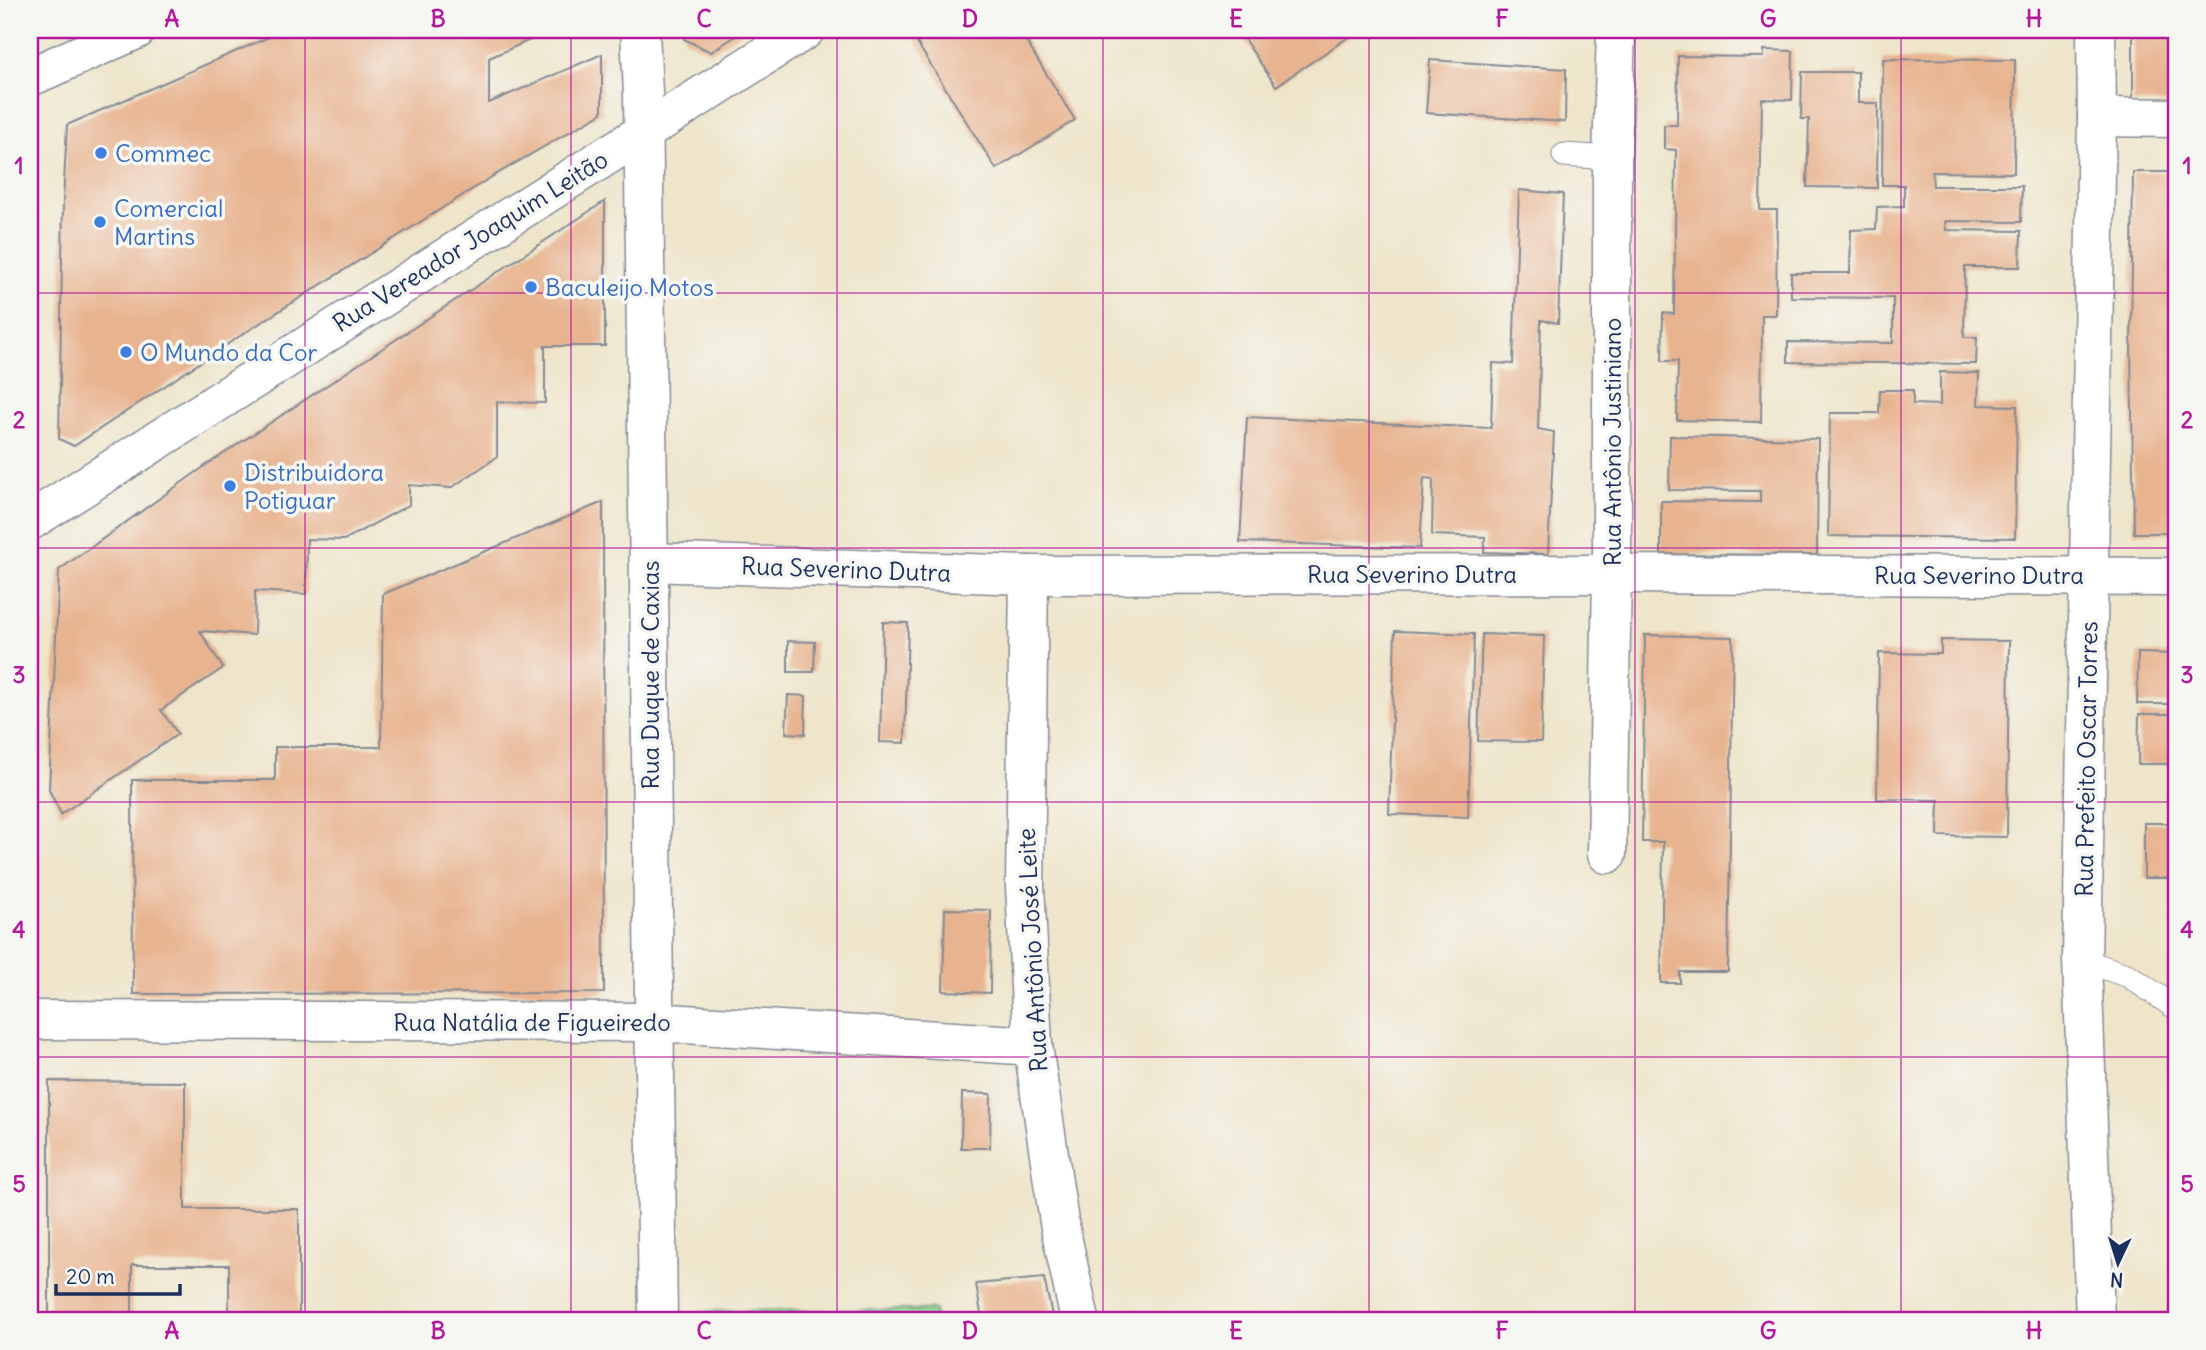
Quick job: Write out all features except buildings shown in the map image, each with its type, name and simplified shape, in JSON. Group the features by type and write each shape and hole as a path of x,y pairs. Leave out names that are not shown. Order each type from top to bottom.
{"street":[{"path":"30,77 136,30"},
{"name":"Rua Duque de Caxias","path":"640,30 658,1320"},
{"name":"Rua Vereador Joaquim Leitão","path":"30,521 805,30"},
{"name":"Rua Antônio Justiniano","path":"1607,854 1612,574 1612,158 1616,30"},
{"name":"Rua Prefeito Oscar Torres","path":"2095,1320 2082,960 2097,117 2096,30"},
{"path":"2097,117 2176,118"},
{"name":"Rua Severino Dutra","path":"649,562 1029,575 2176,577"},
{"name":"Rua Antônio José Leite","path":"1029,575 1025,886 1033,1046 1059,1222 1080,1320"},
{"name":"Rua Natália de Figueiredo","path":"30,1020 653,1022 1033,1046"}],"lane":[{"path":"1564,155 1612,158"},
{"path":"2082,960 2129,976 2176,1008"}],"green space":[{"path":"935,1310 935,1320 699,1320 699,1311"}],"place":[{"name":"Commec","path":"101,153"},
{"name":"Comercial Martins","path":"100,222"},
{"name":"Baculeijo Motos","path":"531,287"},
{"name":"O Mundo da Cor","path":"126,352"},
{"name":"Distribuidora Potiguar","path":"230,486"}]}
